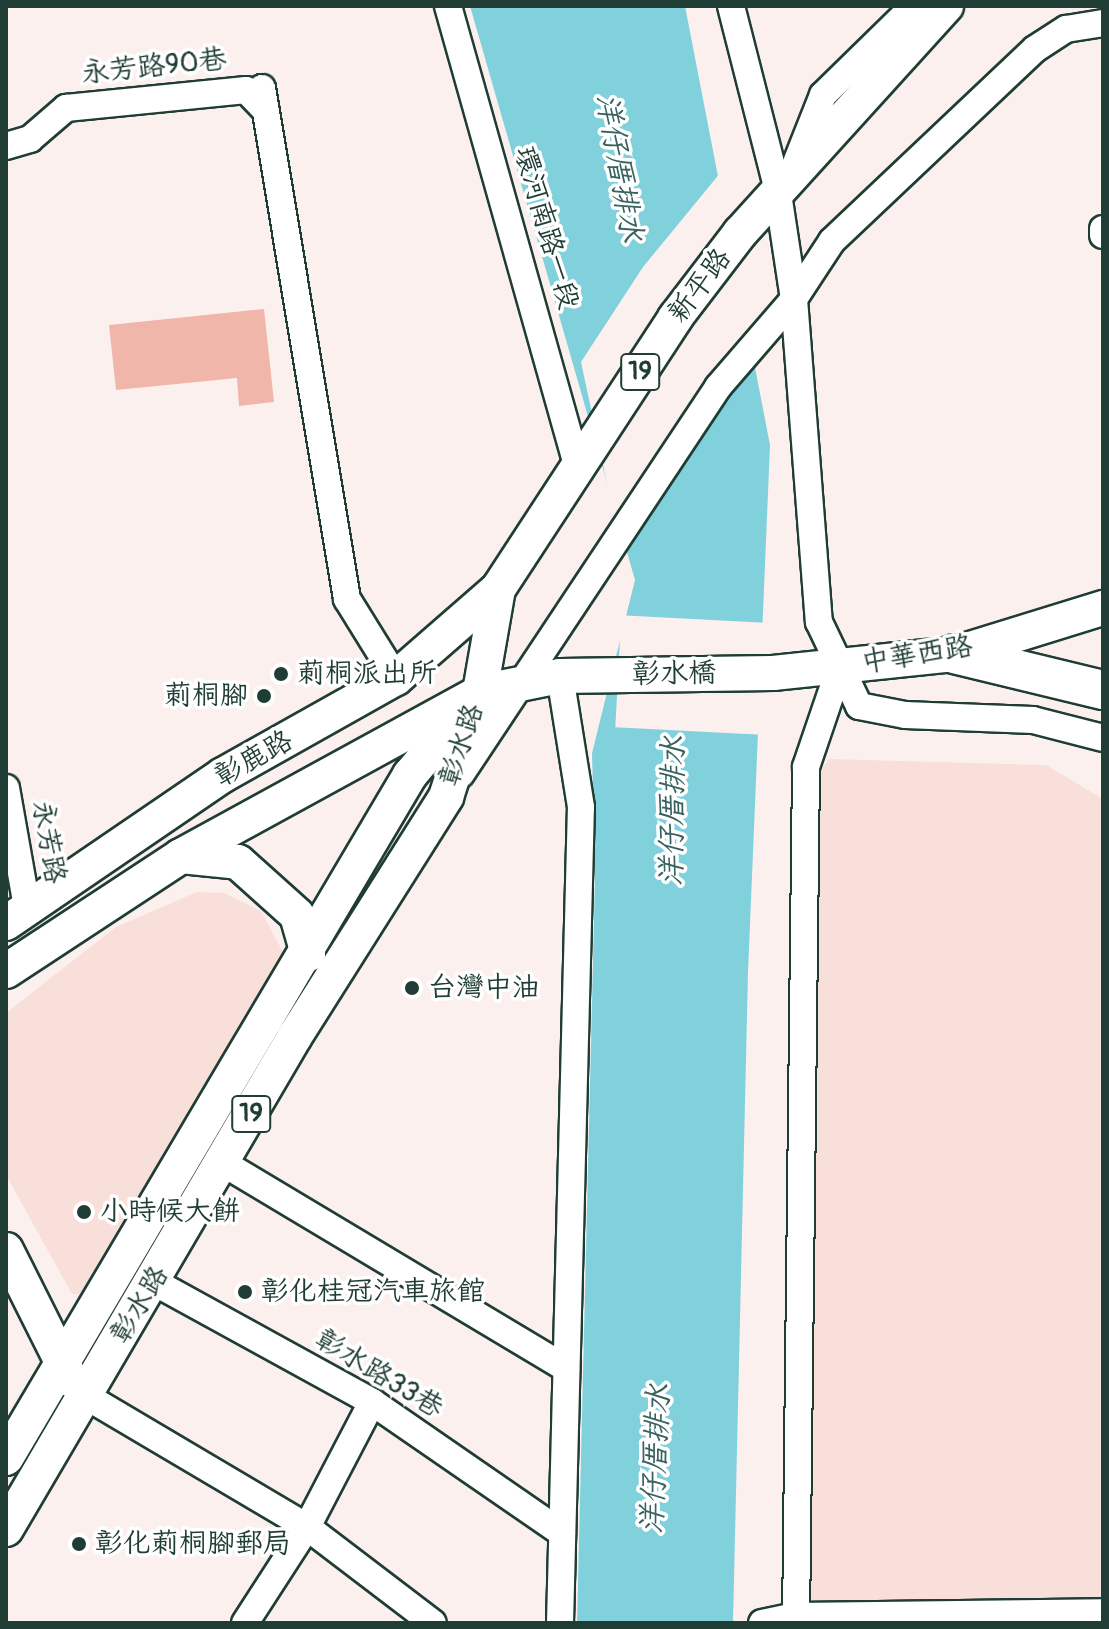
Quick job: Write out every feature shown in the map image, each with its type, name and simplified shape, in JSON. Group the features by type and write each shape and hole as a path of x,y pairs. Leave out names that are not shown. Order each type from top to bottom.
{"highway":[{"path":"954,654 1103,690"}],"main road":[{"name":"新平路","path":"480,692 498,589 675,318 786,175 946,6"},
{"name":"彰鹿路","path":"16,915 223,775 396,678 498,589"},
{"name":"中華西路","path":"773,673 954,654 1103,608"},
{"name":"彰水橋","path":"567,676 773,673"},
{"path":"480,692 567,676"},
{"name":"彰鹿路","path":"6,971 181,856 480,692"},
{"name":"彰水路","path":"6,1529 223,1163 446,797 480,692"},
{"name":"彰水路","path":"6,1458 308,954 410,775 480,692"},
{"path":"181,856 238,862 297,915 308,954"},
{"path":"6,1250 59,1365 84,1395"}],"street":[{"name":"環河南路一段","path":"448,6 578,468"},
{"path":"731,6 786,175 819,622 859,706 905,715 1033,720 1103,738"},
{"path":"786,175 823,95 914,6"},
{"path":"446,797 718,387 794,299 832,241 1035,49 1066,29 1103,23"},
{"name":"永芳路90巷","path":"6,146 30,139 66,108 246,90 264,99 347,599 396,678"},
{"path":"1103,229 1103,235"},
{"path":"796,1620 806,767 840,667"},
{"path":"560,1623 581,807 567,676"},
{"name":"永芳路","path":"6,788 16,915"},
{"path":"223,1163 566,1368"},
{"name":"彰水路33巷","path":"154,1282 372,1402 562,1533"},
{"path":"84,1395 307,1527 433,1623"},
{"path":"245,1623 307,1527 372,1402"},
{"path":"762,1623 1103,1612"}],"shaded area":[{"path":"829,759 1046,765 1103,799 1103,1623 804,1623 816,777"},
{"path":"197,892 224,893 261,911 285,956 86,1295 72,1294 6,1175 6,1013 116,927"}],"water":[{"name":"洋仔厝排水","path":"470,6 685,6 770,445 748,972 733,1623 577,1623 595,878 592,753 635,580"}],"pier":[{"path":"721,172 755,346 619,540 581,362 643,267"},
{"path":"621,615 767,623 761,735 615,727"}],"building":[{"path":"264,309 274,402 239,406 237,378 116,390 109,325"}],"place":[{"name":"莿桐派出所","path":"281,674"},
{"name":"莿桐腳","path":"264,696"},
{"name":"台灣中油","path":"412,988"},
{"name":"小時候大餅","path":"84,1212"},
{"name":"彰化桂冠汽車旅館","path":"245,1292"},
{"name":"彰化莿桐腳郵局","path":"79,1544"}]}
